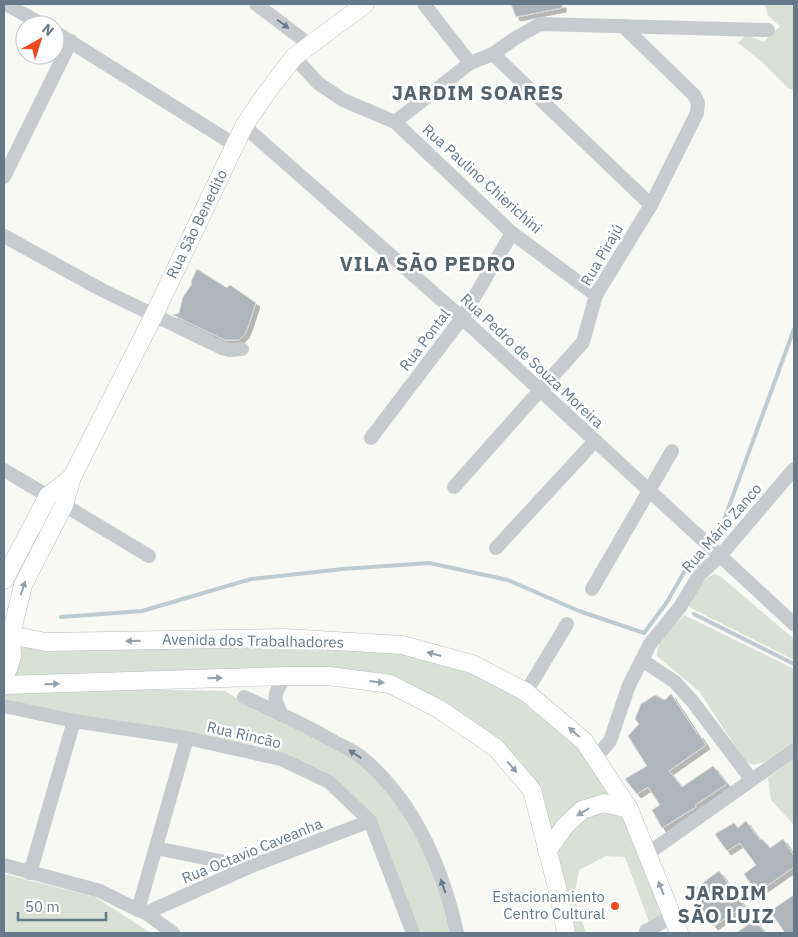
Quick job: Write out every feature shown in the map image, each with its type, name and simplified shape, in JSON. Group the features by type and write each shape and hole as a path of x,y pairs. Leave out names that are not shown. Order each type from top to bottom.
{"main road":[{"name":"Rua São Benedito","path":"4,675 12,656 7,635 23,585 61,511 72,477 154,315 244,126 294,57 365,4"},
{"name":"Rua São Benedito","path":"4,580 48,496 72,477"},
{"path":"48,496 61,511"},
{"name":"Avenida dos Trabalhadores","path":"7,635 46,642 285,638 402,645 472,664 526,692 584,741 628,809 679,933"},
{"path":"4,684 285,676 330,676 390,684 439,709 496,748 532,790 558,891 566,933"},
{"path":"547,851 565,826 582,810 604,803 628,809"}],"street":[{"path":"6,4 25,15"},
{"path":"256,4 310,44"},
{"path":"424,4 470,63"},
{"path":"294,57 318,84 343,100 395,122 470,63 493,54 540,24 768,30"},
{"name":"Rua Pirajú","path":"454,487 583,342 596,295 651,205 697,113 698,103 694,95 623,26"},
{"path":"65,38 235,146"},
{"path":"4,177 71,41"},
{"path":"493,54 651,205"},
{"name":"Rua Paulino Chierichini","path":"395,122 512,233 596,295"},
{"name":"Rua Pedro de Souza Moreira","path":"244,126 462,318 794,624"},
{"name":"Rua Pontal","path":"372,438 462,318 512,233"},
{"path":"4,236 102,290 222,348 230,350 242,349"},
{"path":"496,548 595,441"},
{"path":"592,589 672,451"},
{"name":"Rua Mário Zanco","path":"595,758 610,741 629,685 650,644 680,607 700,574 720,556 794,469"},
{"path":"4,470 48,496"},
{"path":"61,511 149,556"},
{"path":"526,692 567,624"},
{"path":"642,660 675,682 751,780"},
{"path":"282,715 275,701 275,696 285,676"},
{"path":"244,697 314,730 359,755 383,778 409,809 422,832 434,858 452,911 457,933"},
{"name":"Rua Rincão","path":"4,706 74,721 187,738 282,759 329,782 370,822 408,932"},
{"path":"30,873 74,721"},
{"path":"142,911 156,848 187,738"},
{"path":"647,854 794,750"},
{"name":"Rua Octavio Caveanha","path":"142,911 250,867 370,822"},
{"path":"156,848 250,867"},
{"path":"4,864 30,873 100,891 142,911 173,933"},
{"path":"646,931 666,920 670,912"}],"shaded area":[{"path":"765,4 794,4 794,90 788,88 762,62 738,43 746,35 764,42 780,26 768,16"},
{"path":"715,574 720,576 794,639 794,660 689,607 702,583"},
{"path":"684,615 794,669 794,741 764,762 753,765 745,761 699,691 657,656 657,650 662,639"},
{"path":"17,642 280,643 401,650 471,669 525,696 570,733 620,801 601,798 552,839 506,751 368,675 12,680 19,665"},
{"path":"4,687 225,691 241,701 351,756 378,779 401,807 424,845 451,933 415,933 377,824 314,768 261,746 63,715 4,701"},
{"path":"794,758 794,825 771,800 768,778"},
{"path":"591,810 625,811 666,911 656,923 649,922 625,857 606,856 579,870 574,897 586,933 571,933 551,851"},
{"path":"4,874 95,897 151,933 4,933"}],"building":[{"path":"511,4 562,4 562,8 516,17"},
{"path":"197,269 227,288 230,285 256,303 245,334 239,340 225,340 173,315 179,313 183,297 192,284 191,282"},
{"path":"671,694 706,745 669,771 682,787 713,766 727,784 695,805 696,807 662,828 652,810 660,805 648,787 637,794 625,779 647,766 628,736 639,724 635,719 641,704 655,695 665,700"},
{"path":"746,821 760,840 762,839 770,848 783,839 794,856 794,867 757,893 744,874 756,865 740,843 727,851 715,834 734,823 738,828"},
{"name":"JARDIM SÃO LUIZ","path":"719,871 744,906 714,926 690,892"},
{"path":"794,895 794,933 785,933 770,911"},
{"path":"755,920 765,933 736,933"}],"waterway":[{"path":"720,531 794,329"},
{"path":"61,617 142,611 251,579 343,569 429,563 508,580 579,611 644,633 667,602 691,560"},
{"path":"694,614 794,664"}],"place":[{"name":"Estacionamiento Centro Cultural","path":"615,906"}],"district":[{"name":"JARDIM SOARES","path":"478,93"},
{"name":"VILA SÃO PEDRO","path":"428,264"},
{"name":"JARDIM SÃO LUIZ","path":"726,904"}]}
